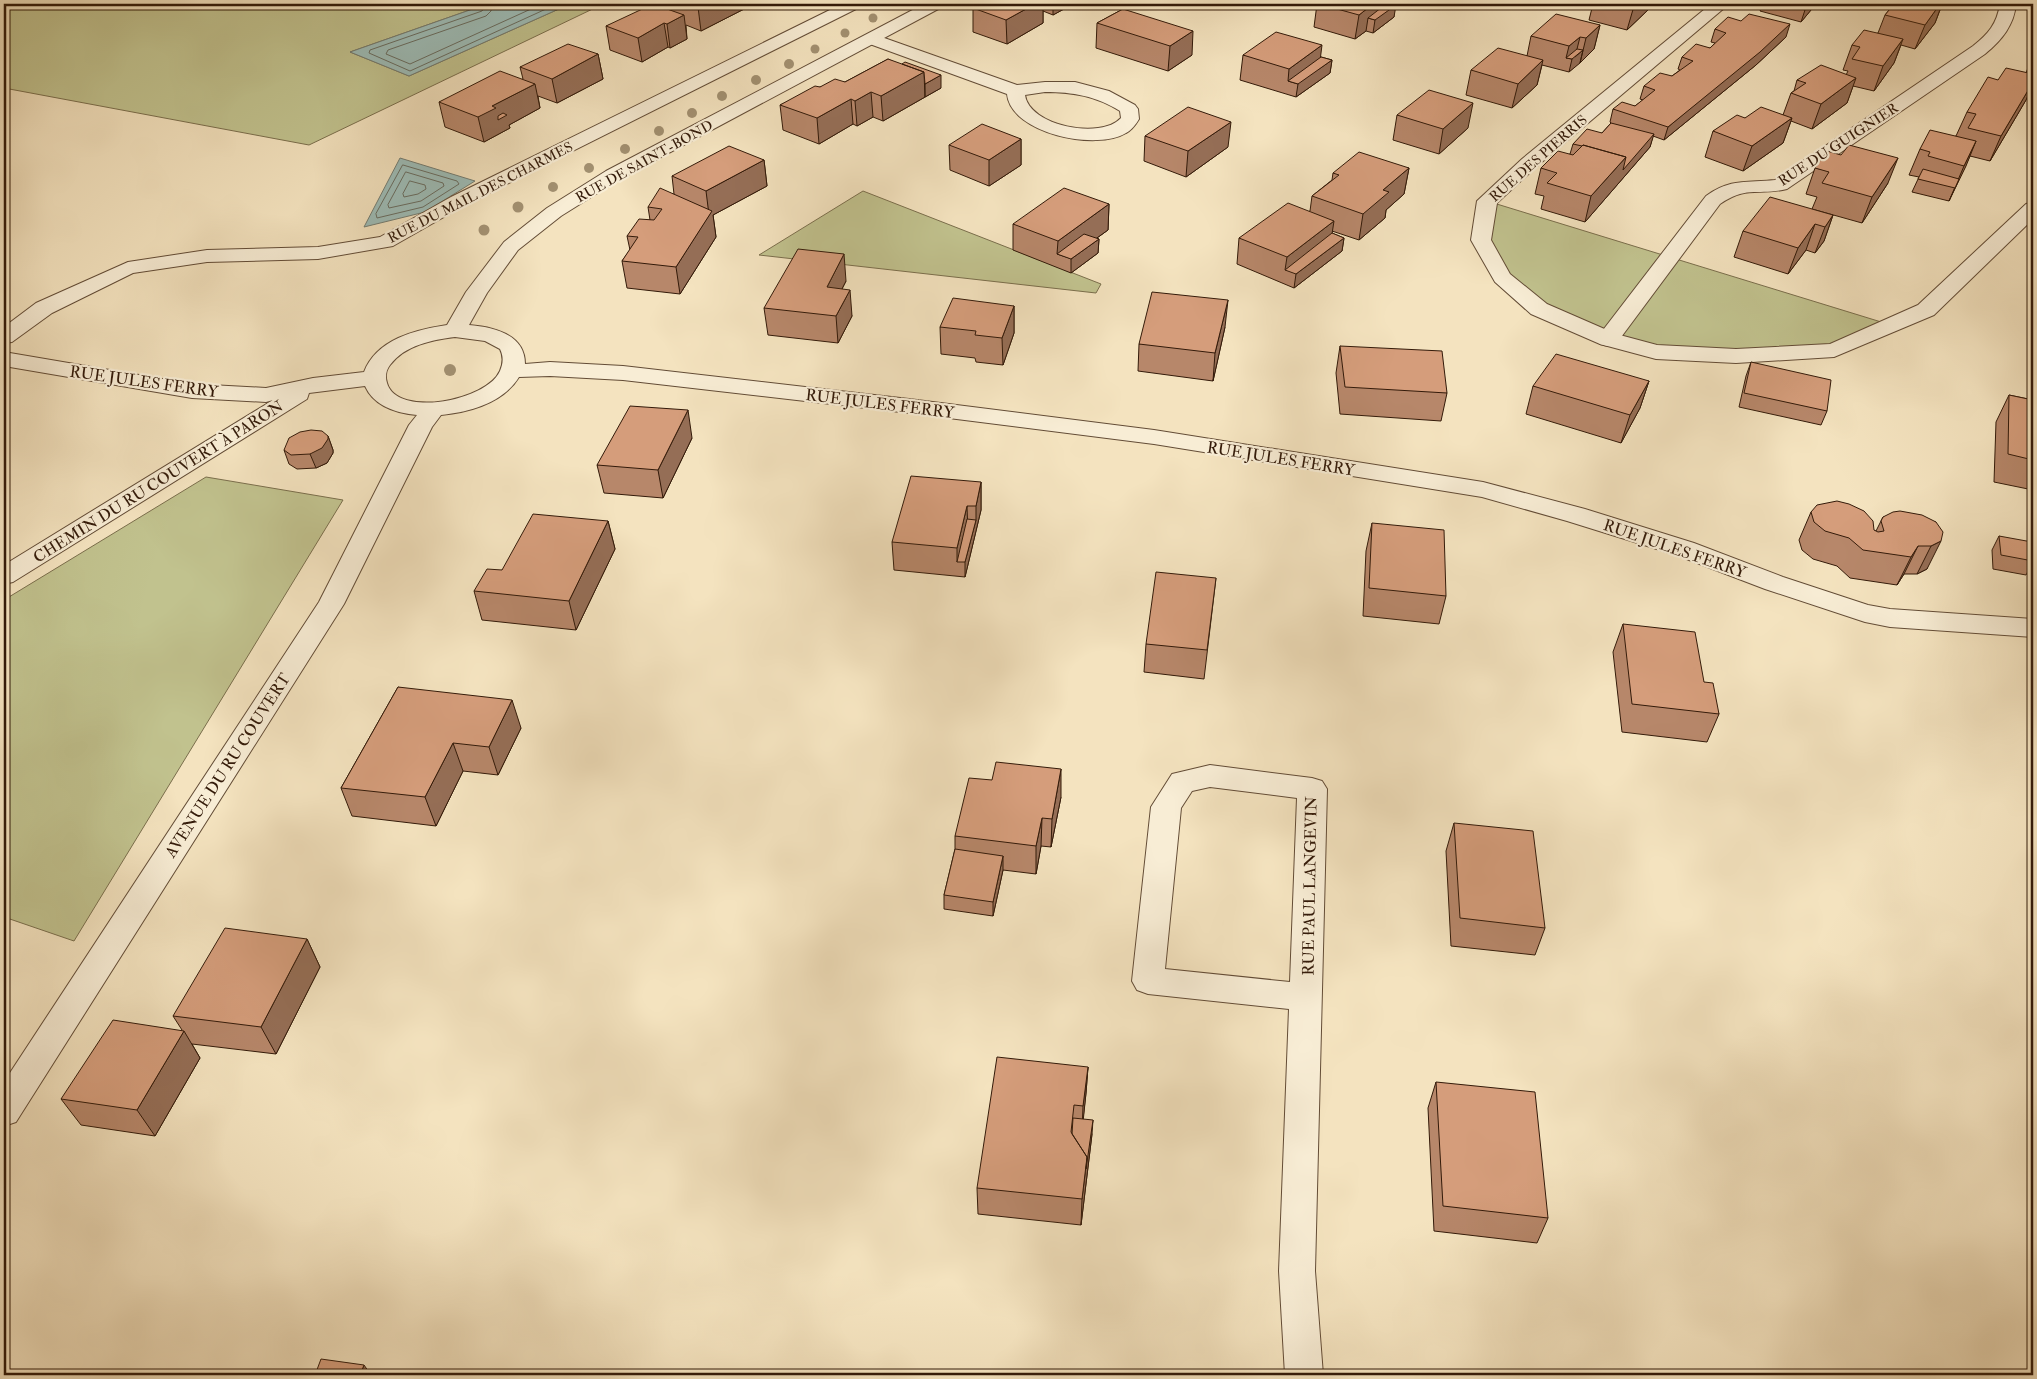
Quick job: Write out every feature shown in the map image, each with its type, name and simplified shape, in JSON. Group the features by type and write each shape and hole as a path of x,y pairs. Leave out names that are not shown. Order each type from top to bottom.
{"street":[{"name":"RUE DU MAIL DES CHARMES","path":"4,337 44,308 128,268 207,256 318,253 386,242 458,201 854,4"},
{"name":"RUE DE SAINT-BOND","path":"455,330 477,292 511,246 554,212 613,175 936,4"},
{"name":"RUE DES PIERRIS","path":"1721,4 1528,163 1487,201 1481,240 1502,278 1539,309 1608,339 1656,352 1736,356 1834,350 1926,310 2033,208"},
{"name":"RUE DU GUIGNIER","path":"1608,339 1713,200 1727,189 1746,185 1780,185 1993,40 2007,16 2008,4"},
{"path":"873,38 1016,91 1058,85 1085,89 1116,100 1129,109 1130,119 1117,131 1105,134 1084,134 1055,129 1028,115 1020,108 1016,91"},
{"path":"455,330 477,331 496,336 509,346 515,357 512,371 504,382 483,396 455,406 434,409 397,405 384,398 376,389 373,378 378,365 390,352 408,341 431,333 455,330"},
{"name":"RUE JULES FERRY","path":"4,359 192,390 266,395 313,385 373,378"},
{"name":"RUE JULES FERRY","path":"512,371 550,369 623,373 899,405 1154,437 1483,490 1585,518 1685,550 1774,584 1865,613 1890,618 2033,628"},
{"name":"CHEMIN DU RU COUVERT À PARON","path":"4,576 313,385"},
{"name":"AVENUE DU RU COUVERT","path":"4,1111 332,604 421,425 434,409"},
{"name":"RUE PAUL LANGEVIN","path":"1304,1375 1298,1271 1306,997 1312,789 1210,776 1182,782 1166,807 1148,981 1306,997"}],"green space":[{"path":"4,4 487,4 350,52 409,76 570,4 603,4 309,145 4,88"},
{"path":"863,191 1101,284 1096,293 759,255"},
{"path":"1487,201 1891,325 1834,350 1656,352 1539,309 1481,240"},
{"path":"206,477 343,500 74,941 4,917 4,600"}],"water":[{"path":"487,4 570,4 409,76 350,52"},
{"path":"400,158 475,181 425,212 364,227"}],"building":[{"path":"653,4 684,15 667,24 664,23 638,38 606,26"},
{"path":"688,4 705,4 698,7"},
{"path":"981,4 1035,4 1006,20 973,8"},
{"path":"1319,4 1373,4 1359,15"},
{"path":"1386,4 1396,5 1375,20 1368,18"},
{"path":"1782,4 1810,4 1805,10"},
{"path":"1894,4 1940,4 1925,25 1885,15"},
{"path":"1123,9 1193,31 1170,46 1097,23"},
{"path":"1556,14 1600,25 1586,38 1580,37 1569,46 1531,36"},
{"path":"1749,14 1790,24 1760,52 1668,127 1613,109 1622,102 1635,106 1655,90 1644,86 1660,73 1672,76 1693,61 1682,57 1696,44 1710,48 1726,33 1715,29 1728,17 1741,21"},
{"path":"1864,30 1903,39 1883,66 1852,59 1860,47 1852,45"},
{"path":"1276,32 1322,45 1289,69 1243,55"},
{"path":"568,44 598,54 552,79 520,67"},
{"path":"1498,48 1543,60 1518,84 1471,70"},
{"path":"1577,49 1583,50 1572,59 1566,58"},
{"path":"1321,57 1332,60 1298,84 1288,81"},
{"path":"888,59 924,72 881,96 871,92 855,101 851,99 817,118 780,105 815,86 820,87 835,79 845,82"},
{"path":"905,62 941,75 925,84 924,72 902,64"},
{"path":"1821,65 1856,78 1821,104 1791,93 1806,83 1797,80"},
{"path":"2006,68 2033,74 2033,82 2001,136 1968,128 1976,114 1967,112 1988,77 1998,80"},
{"path":"500,71 535,84 492,106 496,108 478,117 439,102"},
{"path":"1429,90 1473,103 1443,129 1397,115"},
{"path":"1188,107 1231,122 1188,151 1145,136"},
{"path":"1761,107 1792,118 1752,146 1713,131 1737,115 1745,118"},
{"path":"503,113 507,115 498,120 498,116"},
{"path":"1611,123 1654,134 1623,170 1626,157 1573,144 1587,129 1602,133"},
{"path":"982,124 1021,139 989,160 949,145"},
{"path":"1930,130 1976,141 1964,166 1928,156 1930,152 1920,149"},
{"path":"1583,145 1626,157 1591,196 1547,183 1557,173 1541,168 1558,151 1573,155"},
{"path":"1849,145 1898,158 1872,197 1822,183 1829,172 1815,168 1827,151 1841,155"},
{"path":"729,146 764,160 706,191 672,176"},
{"path":"1359,152 1409,168 1383,190 1389,192 1363,214 1312,196 1339,175 1333,173"},
{"path":"1923,169 1959,179 1955,188 1918,179"},
{"path":"660,188 712,211 676,267 622,261 638,237 627,236 639,219 654,220 662,209 648,207"},
{"path":"1064,188 1109,204 1058,241 1013,224"},
{"path":"1770,197 1833,215 1825,227 1815,224 1798,248 1743,231"},
{"path":"1288,203 1334,221 1287,257 1239,238"},
{"path":"1332,233 1344,238 1296,274 1285,270"},
{"path":"1084,234 1099,239 1071,259 1057,254"},
{"path":"798,249 844,254 827,287 850,290 836,316 764,308"},
{"path":"1152,292 1228,300 1215,353 1139,344"},
{"path":"953,298 1014,306 1002,338 975,335 976,331 940,327"},
{"path":"1340,346 1442,351 1447,393 1345,387"},
{"path":"1556,354 1649,381 1630,415 1533,386"},
{"path":"1751,362 1831,380 1827,411 1744,393"},
{"path":"2009,395 2033,400 2033,460 2008,454"},
{"path":"630,406 688,410 658,470 597,465"},
{"path":"322,431 328,436 322,448 310,454 291,455 284,450 289,438 300,432"},
{"path":"911,476 981,482 976,506 967,506 957,548 892,542"},
{"path":"1837,501 1864,511 1873,521 1874,530 1878,532 1884,531 1881,521 1883,517 1893,512 1900,511 1922,515 1936,522 1943,532 1941,541 1931,546 1918,546 1911,557 1863,550 1849,538 1825,531 1814,522 1811,512 1817,505"},
{"path":"533,514 608,521 569,601 474,591 487,569 502,570"},
{"path":"967,519 976,520 965,562 957,562"},
{"path":"1372,523 1444,530 1446,596 1369,588"},
{"path":"1999,536 2032,542 2033,561 2001,555"},
{"path":"1156,572 1216,578 1207,650 1146,644"},
{"path":"1623,624 1695,632 1704,682 1713,683 1719,714 1632,704"},
{"path":"398,687 512,700 489,747 453,743 425,797 341,788"},
{"path":"996,762 1061,769 1052,819 1042,818 1036,846 955,836 969,778 992,780"},
{"path":"1454,823 1533,831 1545,928 1460,918"},
{"path":"955,849 1003,856 993,902 944,895"},
{"path":"225,928 307,939 261,1027 173,1016"},
{"path":"113,1020 184,1031 137,1110 61,1099"},
{"path":"997,1057 1088,1067 1083,1106 1074,1105 1071,1132 1087,1157 1082,1199 977,1188"},
{"path":"1436,1082 1535,1092 1548,1218 1443,1206"},
{"path":"1073,1118 1093,1120 1086,1169 1087,1157 1072,1134"},
{"path":"321,1359 364,1365 360,1375 315,1375"}]}
